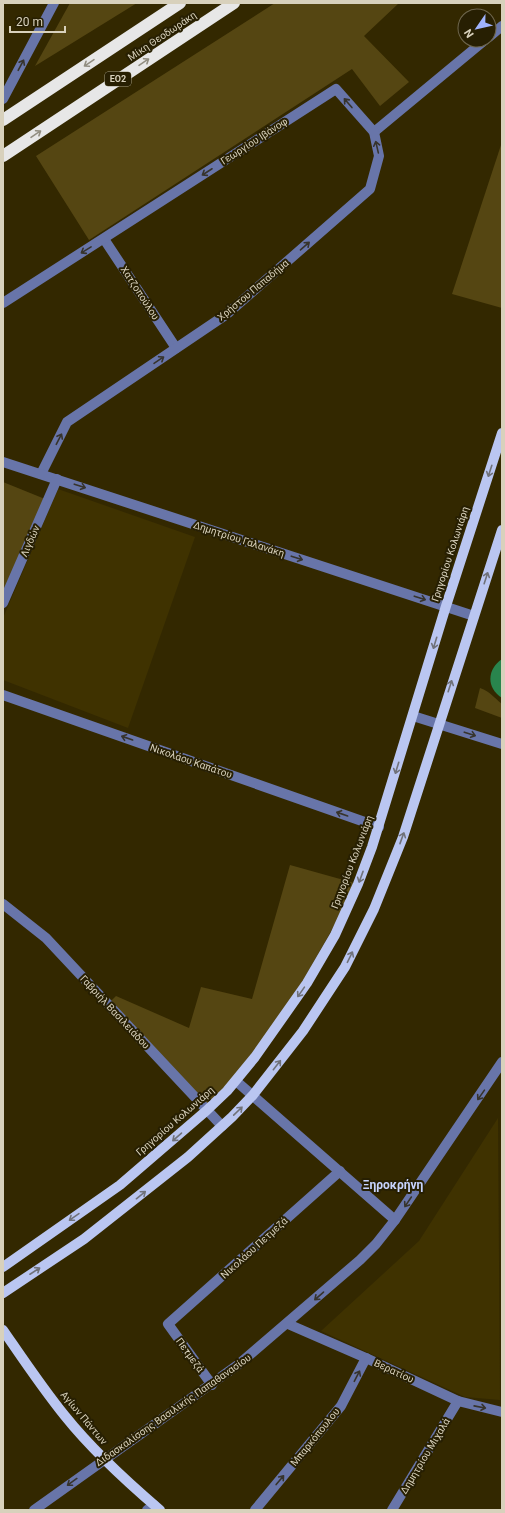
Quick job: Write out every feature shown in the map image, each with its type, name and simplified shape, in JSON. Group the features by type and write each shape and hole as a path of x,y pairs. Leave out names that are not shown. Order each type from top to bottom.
{"highway":[{"name":"Μίκη Θεοδωράκη","path":"3,120 180,3"},
{"name":"Μίκη Θεοδωράκη","path":"3,156 234,3"}],"main road":[{"name":"Γρηγορίου Κολωνιάρη","path":"3,1267 120,1185 206,1111 236,1081 307,983 335,935 358,884 378,827 446,606 502,434"},
{"path":"3,1293 84,1239 188,1157 222,1126 253,1095 303,1031 345,968 374,909 403,837 438,724 502,530"},
{"name":"Αγίων Πάντων","path":"3,1330 64,1415 104,1459 154,1508"}],"street":[{"path":"3,99 54,3"},
{"path":"374,132 475,48"},
{"name":"Γεωργίου Ιβάνοφ","path":"3,303 336,89 374,132"},
{"name":"Χρήστου Παπαδήμα","path":"41,474 67,422 227,314 370,189 379,156 374,132"},
{"name":"Χατζοπούλου","path":"104,238 176,348"},
{"name":"Δημητρίου Γαλανάκη","path":"3,462 474,616"},
{"name":"Λιγδών","path":"3,603 57,479"},
{"name":"Νικολάου Καπάτου","path":"3,695 378,827"},
{"path":"413,716 502,744"},
{"name":"Γαβριήλ Βασιλειάδου","path":"3,904 46,938 206,1111 222,1126"},
{"name":"Διδασκαλίσσης Βασιλικής Παπαθανασίου","path":"34,1510 104,1459 212,1385 288,1324 365,1256 395,1220 502,1062"},
{"path":"236,1081 395,1220"},
{"name":"Νικολάου Πετμεζά","path":"168,1324 340,1171"},
{"name":"Πετμεζά","path":"168,1324 212,1385"},
{"name":"Βερατίου","path":"288,1324 366,1358 458,1402 502,1412"},
{"name":"Μπαρκόπουλου","path":"255,1510 341,1406 366,1358"},
{"name":"Δημητρίου Μιχαλά","path":"392,1510 458,1402"}],"shaded area":[{"path":"70,3 137,3 35,66"},
{"path":"275,3 399,3 364,36 409,82 380,106 352,69 89,240 36,156"},
{"path":"502,142 502,308 452,294"},
{"path":"3,482 45,499 3,602"},
{"path":"58,489 195,537 128,728 3,680 3,618"},
{"path":"502,659 502,698 493,689 490,678 493,668"},
{"path":"480,688 489,693 502,704 502,718 475,708"},
{"path":"290,865 358,884 278,1024 206,1111 108,1004 116,996 189,1028 201,987 252,999"},
{"path":"498,1118 500,1400 465,1397 321,1331 419,1241"}],"district":[{"name":"Ξηροκρήνη","path":"393,1185"}]}
